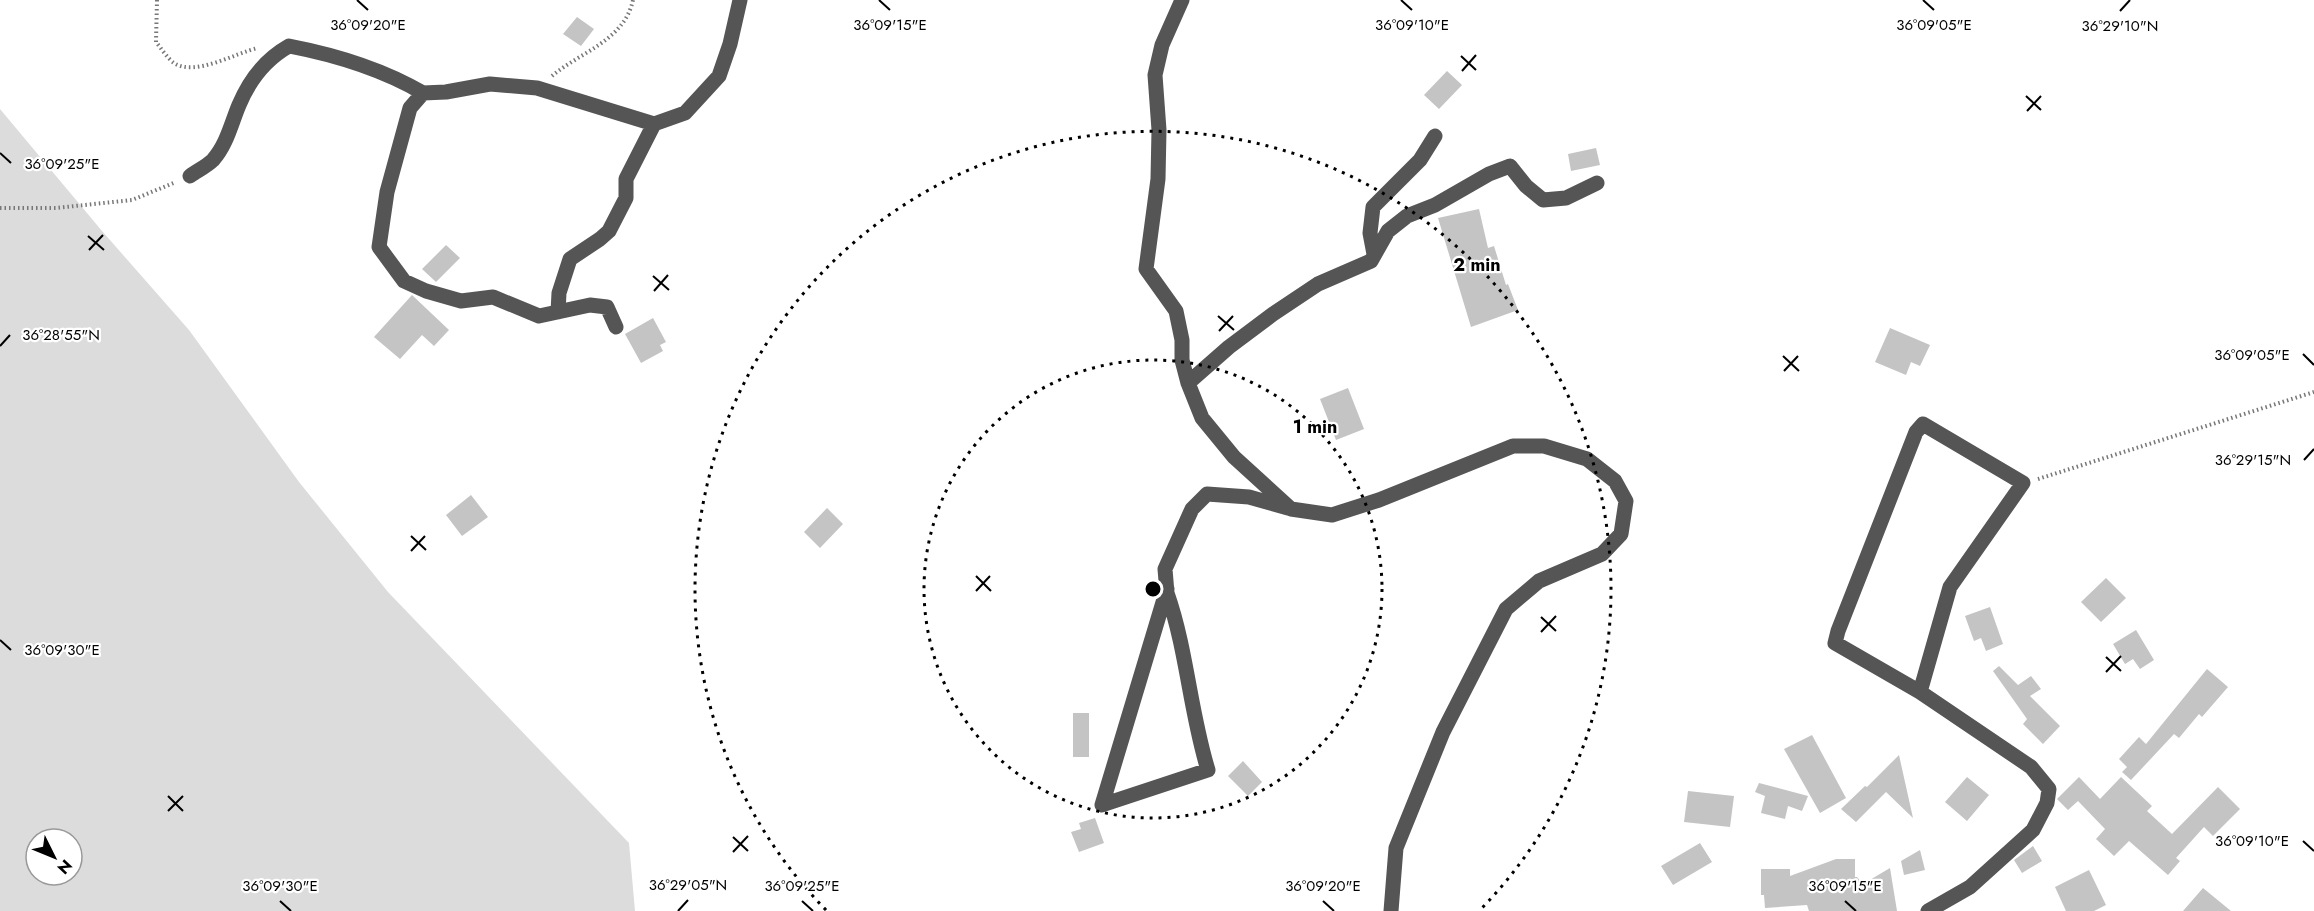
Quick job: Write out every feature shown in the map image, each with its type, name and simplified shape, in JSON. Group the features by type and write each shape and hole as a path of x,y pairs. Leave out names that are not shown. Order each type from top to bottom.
{"street":[{"path":"190,176 212,161 229,135 239,105 250,83 274,54 289,46 328,53 408,84 423,93 446,92 490,84 537,88 654,124 685,113 719,76 741,0"},
{"path":"1182,0 1162,45 1155,75 1159,130 1158,179 1146,269 1176,310 1182,340 1182,360 1188,383 1202,417 1234,457 1291,509"},
{"path":"423,93 410,108 387,192 379,247 404,281 426,291 461,301 493,297 539,316 590,305 607,307 616,327"},
{"path":"558,312 559,293 570,259 609,231 626,198 626,179 654,124"},
{"path":"1374,254 1370,233 1373,207 1420,160 1436,136"},
{"path":"1188,383 1229,346 1273,314 1318,284 1371,261 1388,231 1407,216 1435,205 1489,174 1510,166 1526,186 1543,200 1566,198 1597,183"},
{"path":"1920,692 1950,587 2023,483 1923,424 1916,432 1835,643 1920,692 2031,767 2049,789 2047,803 2033,830 1970,887 1928,911"},
{"path":"1167,589 1102,805 1208,770 1197,735 1177,622 1167,589 1165,569 1192,509 1207,494 1249,497 1291,509 1332,515 1379,501 1513,446 1544,446 1587,459 1615,481 1626,501 1621,534 1602,554 1539,581 1506,609 1443,732 1396,848 1391,911"}],"path":[{"path":"157,0 156,42 172,62 186,68 214,64 238,52 260,47"},
{"path":"537,88 556,72 603,44 631,11 633,0"},
{"path":"0,208 56,208 132,201 190,176"},
{"path":"2023,483 2314,392"}],"shaded area":[{"path":"0,109 189,330 299,482 388,592 629,843 635,911 0,911"}],"building":[{"path":"577,17 594,29 581,46 563,34"},
{"path":"1447,71 1462,85 1439,109 1424,95"},
{"path":"1596,148 1600,165 1571,171 1568,154"},
{"path":"1479,209 1488,248 1494,246 1506,285 1508,284 1518,310 1471,327 1438,218"},
{"path":"446,245 460,258 436,282 422,269"},
{"path":"412,295 449,330 434,346 422,335 400,359 374,337"},
{"path":"653,318 666,342 660,345 663,351 641,363 625,334"},
{"path":"1890,328 1930,345 1920,366 1911,362 1906,375 1875,362"},
{"path":"1348,388 1364,429 1336,440 1320,399"},
{"path":"471,495 488,517 462,536 446,515"},
{"path":"827,508 843,524 820,548 804,532"},
{"path":"2106,578 2126,598 2101,622 2081,602"},
{"path":"1990,607 2003,644 1986,651 1981,638 1974,641 1965,616"},
{"path":"2136,630 2154,660 2140,669 2133,659 2125,664 2113,644"},
{"path":"1999,666 2018,685 2031,676 2041,689 2030,696 2060,726 2043,744 2023,724 2027,719 1993,671"},
{"path":"2207,669 2228,687 2202,717 2199,714 2179,738 2174,734 2131,780 2122,772 2127,767 2119,759 2139,737 2146,744"},
{"path":"1073,713 1089,713 1089,757 1073,757"},
{"path":"1812,735 1846,798 1820,813 1784,749"},
{"path":"1899,755 1913,818 1886,792 1856,822 1841,809"},
{"path":"1243,761 1262,782 1248,796 1228,776"},
{"path":"1967,777 1989,795 1967,821 1945,802"},
{"path":"2079,777 2100,799 2121,777 2152,806 2147,811 2172,834 2218,787 2240,809 2213,836 2204,827 2176,858 2180,861 2168,875 2129,841 2114,856 2096,839 2105,829 2078,801 2068,810 2057,799"},
{"path":"1759,783 1808,796 1802,811 1788,806 1785,819 1761,813 1765,796 1755,792"},
{"path":"1688,791 1734,796 1730,827 1684,822"},
{"path":"1095,818 1104,843 1079,852 1071,832 1081,829 1079,823"},
{"path":"1700,843 1712,862 1673,885 1661,866"},
{"path":"2033,846 2042,861 2022,873 2014,860"},
{"path":"1920,850 1925,870 1904,875 1901,861"},
{"path":"1836,859 1855,859 1855,877 1863,884 1890,868 1897,911 1809,911 1807,905 1765,908 1764,895 1761,895 1761,869 1790,869 1790,876"},
{"path":"2089,870 2106,905 2094,911 2066,911 2055,887"},
{"path":"2203,888 2231,911 2183,911"}]}
